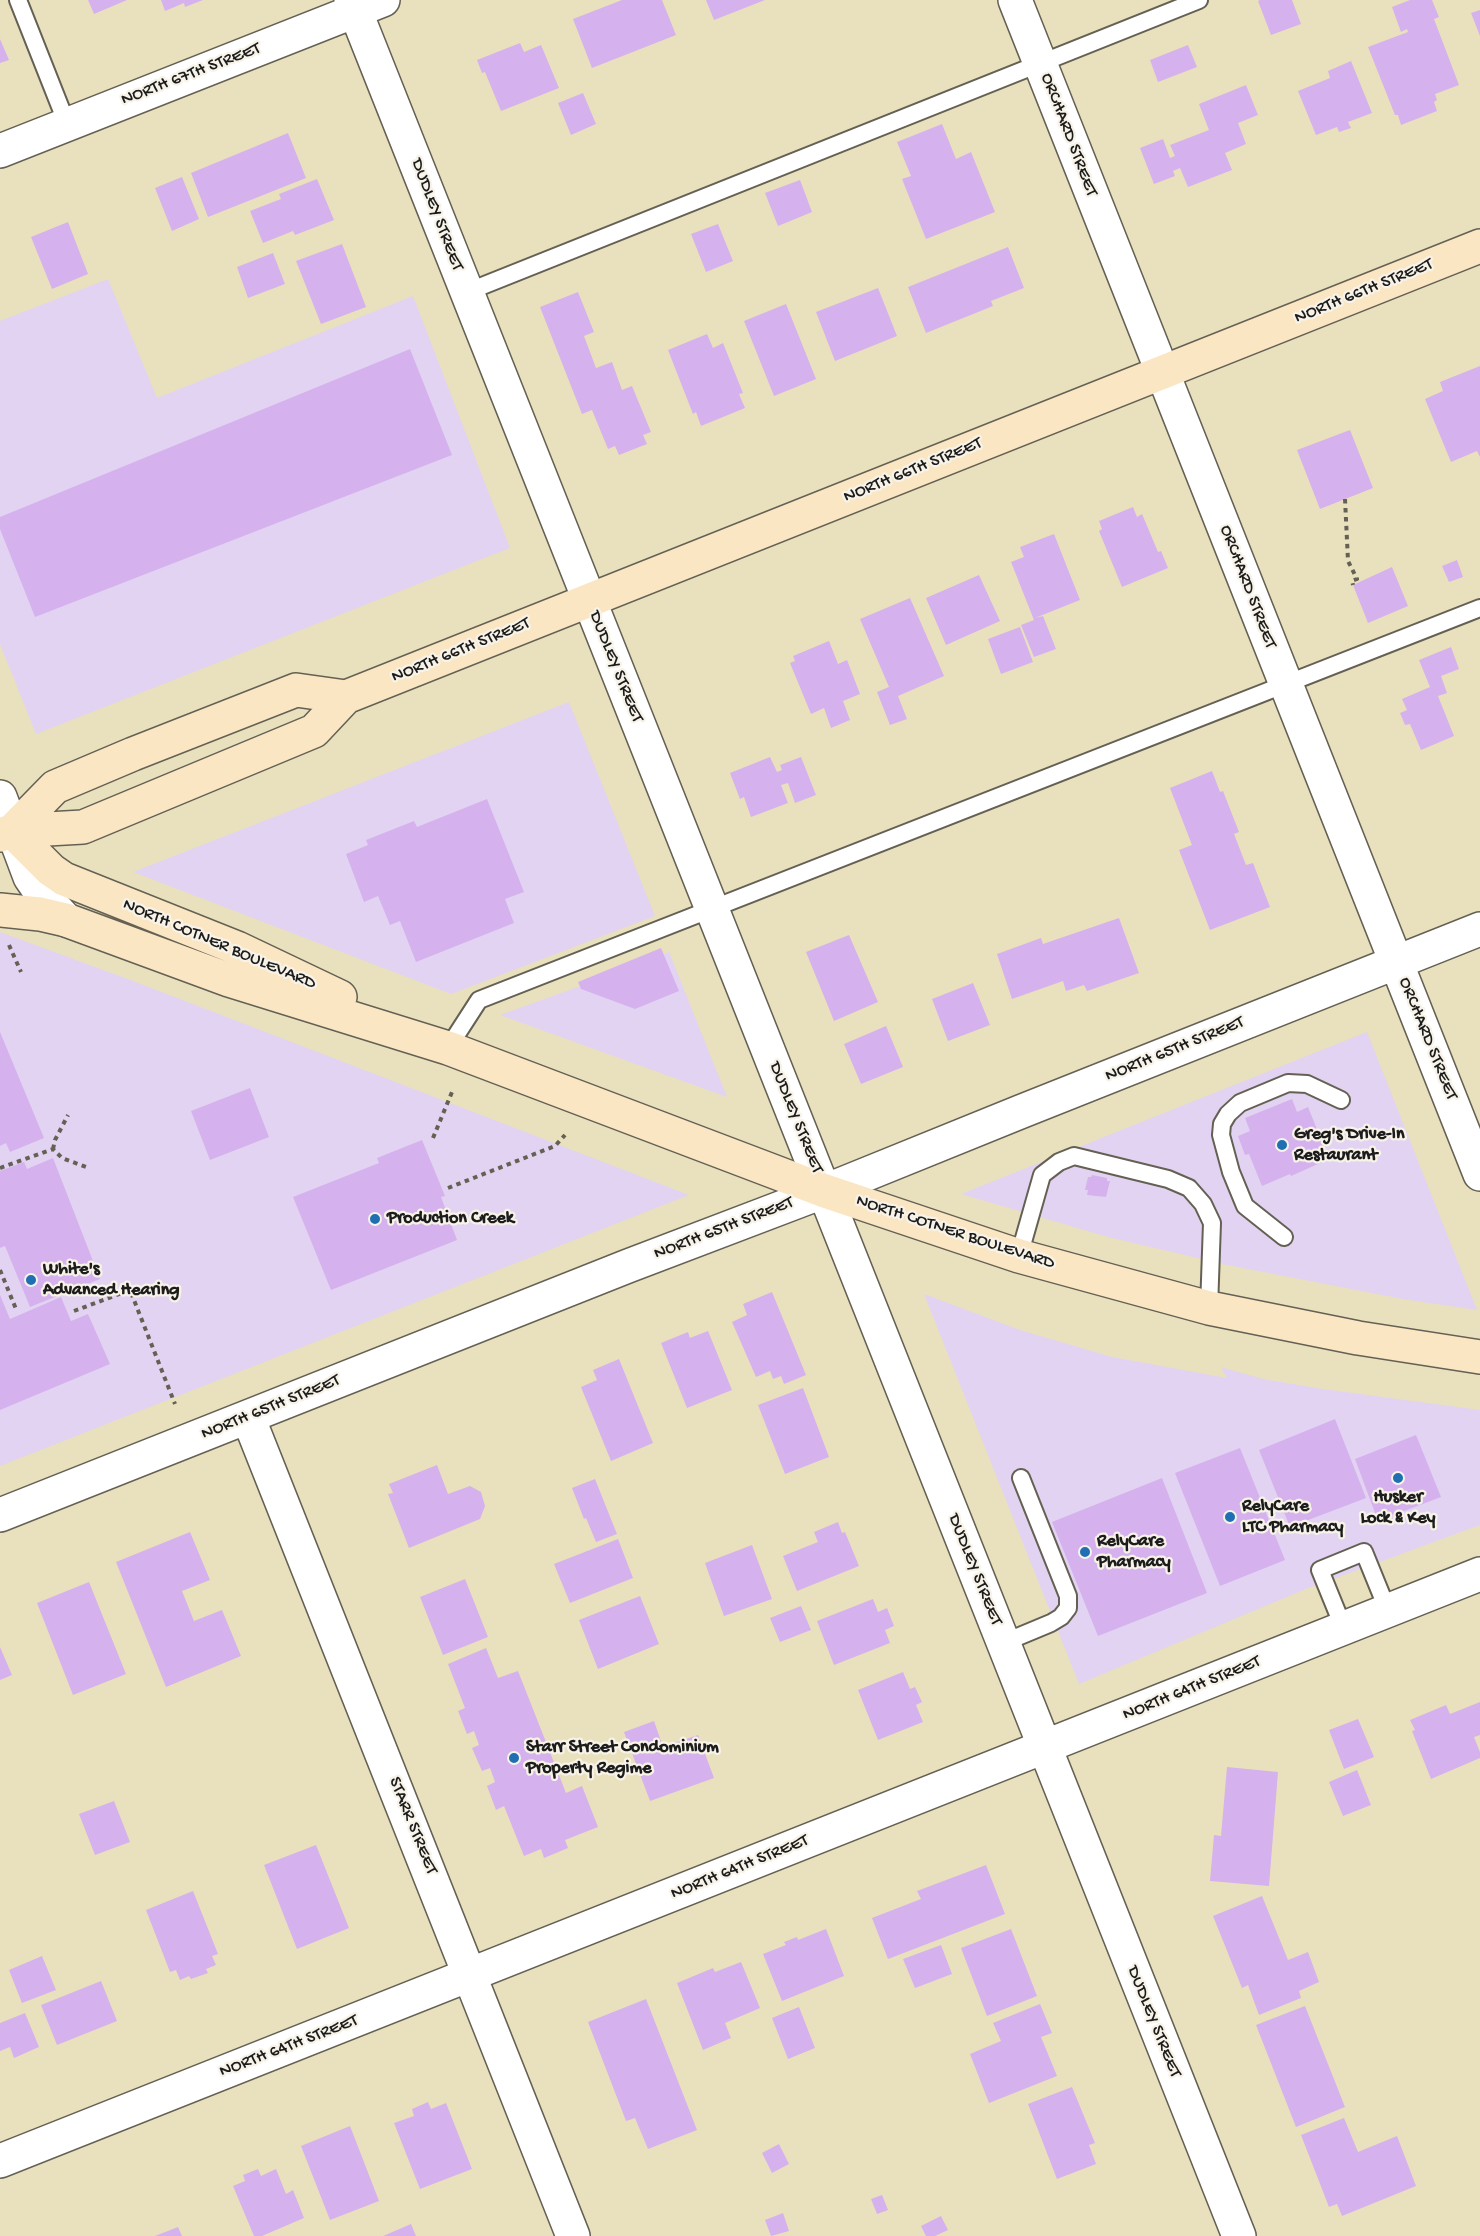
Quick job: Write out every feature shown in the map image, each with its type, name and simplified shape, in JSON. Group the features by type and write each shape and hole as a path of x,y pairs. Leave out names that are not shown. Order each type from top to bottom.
{"main road":[{"name":"NORTH 66TH STREET","path":"6,833 83,827 314,731 346,697 1480,246"},
{"name":"NORTH 66TH STREET","path":"6,833 55,787 144,750 296,690 346,697"},
{"name":"NORTH COTNER BOULEVARD","path":"6,833 64,879 237,948 448,1048"},
{"name":"NORTH COTNER BOULEVARD","path":"2,924 40,914 66,920 230,980 448,1048 825,1191 1019,1256 1209,1308 1358,1338 1480,1357"}],"street":[{"name":"ORCHARD STREET","path":"1015,0 1480,1174"},
{"name":"NORTH 67TH STREET","path":"0,151 363,4"},
{"name":"DUDLEY STREET","path":"363,4 467,292 588,601 825,1191 1239,2236"},
{"path":"0,797 6,833 30,877 66,920"},
{"name":"NORTH 65TH STREET","path":"0,1515 638,1262 825,1191 1480,929"},
{"name":"STARR STREET","path":"248,1417 573,2236"},
{"name":"NORTH 64TH STREET","path":"0,2161 1480,1574"}],"lane":[{"path":"18,0 67,124"},
{"path":"467,292 1199,0"},
{"path":"448,1048 479,1000 1480,608"},
{"path":"1284,1237 1245,1206 1230,1172 1221,1136 1222,1124 1228,1114 1240,1103 1287,1083 1307,1084 1341,1100"},
{"path":"1019,1256 1042,1176 1059,1162 1074,1156 1168,1179 1189,1188 1203,1204 1212,1223 1209,1308"},
{"path":"1003,1643 1051,1623 1061,1617 1068,1608 1068,1596 1021,1478"},
{"path":"1344,1629 1320,1570 1353,1556 1364,1552 1388,1611"}],"path":[{"path":"1345,499 1348,561 1357,579 1352,582 1353,585"},
{"path":"2,924 21,972"},
{"path":"433,1138 452,1092"},
{"path":"53,1149 55,1140 68,1115"},
{"path":"448,1188 555,1146 565,1135"},
{"path":"53,1149 62,1158 86,1167"},
{"path":"0,1168 53,1149"},
{"path":"0,1270 16,1309"},
{"path":"74,1311 130,1290 175,1404"}],"shaded area":[{"path":"108,279 157,398 413,296 510,548 36,734 0,644 0,321"},
{"path":"569,702 655,916 451,994 133,872"},
{"path":"0,932 133,981 689,1195 0,1466"},
{"path":"669,952 727,1097 500,1015 575,988"},
{"path":"1367,1032 1477,1310 1403,1299 1227,1265 1108,1237 961,1194"},
{"path":"924,1294 1020,1330 1112,1357 1227,1378 1221,1367 1263,1379 1323,1389 1480,1410 1480,1525 1306,1589 1079,1684"}],"building":[{"path":"88,0 127,0 94,14"},
{"path":"161,0 203,0 185,7 184,3 165,11"},
{"path":"622,0 662,0 676,35 592,68 573,19"},
{"path":"706,0 765,0 714,20"},
{"path":"1292,0 1301,24 1271,35 1258,1"},
{"path":"1410,0 1432,0 1439,17 1434,19 1459,85 1435,94 1437,100 1434,102 1437,111 1401,125 1368,47 1408,32 1407,29 1401,32 1392,7"},
{"path":"1480,10 1480,36 1471,13"},
{"path":"0,39 9,60 0,63"},
{"path":"520,43 524,52 541,45 559,88 501,111 485,72 482,73 477,60"},
{"path":"1188,45 1197,67 1158,82 1150,60"},
{"path":"1351,61 1372,113 1348,122 1351,128 1339,132 1337,127 1316,135 1298,91 1330,78 1328,71"},
{"path":"1246,85 1258,115 1238,123 1246,144 1225,153 1232,170 1188,187 1180,168 1173,171 1175,176 1154,184 1140,148 1163,139 1170,158 1175,156 1170,145 1209,130 1199,104"},
{"path":"583,93 596,124 571,135 558,103"},
{"path":"942,124 956,159 971,152 995,212 926,239 902,179 911,176 897,142"},
{"path":"288,133 306,178 208,217 191,173"},
{"path":"182,177 199,219 172,231 155,188"},
{"path":"317,179 334,220 295,235 293,231 263,243 250,211 281,199 279,194"},
{"path":"800,180 812,212 778,226 765,193"},
{"path":"68,222 88,274 52,289 31,237"},
{"path":"718,224 733,261 706,272 691,234"},
{"path":"342,244 366,307 321,324 296,261"},
{"path":"1008,247 1024,288 991,301 993,306 926,333 908,287"},
{"path":"273,253 285,284 248,298 237,267"},
{"path":"878,288 897,336 835,361 816,312"},
{"path":"578,292 594,332 584,336 596,368 612,362 622,390 632,386 651,432 643,435 647,444 619,455 615,446 608,449 592,410 582,414 540,307"},
{"path":"786,304 816,379 774,396 744,321"},
{"path":"707,334 713,348 723,343 743,393 739,394 745,408 701,426 696,412 693,414 668,350"},
{"path":"410,349 452,455 35,617 0,529 0,517"},
{"path":"1480,366 1480,457 1477,451 1451,462 1425,399 1443,391 1440,382"},
{"path":"1350,430 1373,488 1320,509 1297,450"},
{"path":"1133,507 1137,517 1142,514 1158,552 1161,551 1168,568 1122,587 1099,531 1102,529 1099,521"},
{"path":"1054,534 1080,600 1035,618 1043,616 1056,649 1034,657 1021,625 1034,620 1011,562 1024,557 1020,547"},
{"path":"1457,560 1463,577 1449,582 1442,566"},
{"path":"1392,567 1408,606 1368,623 1353,585"},
{"path":"979,575 1000,621 946,645 926,598"},
{"path":"910,598 944,676 898,696 907,719 890,725 877,692 889,687 860,619"},
{"path":"1020,627 1033,662 1001,674 988,639"},
{"path":"829,641 838,664 847,660 860,694 843,701 850,720 831,728 824,708 811,714 790,663 795,661 793,656"},
{"path":"1451,647 1459,669 1441,676 1447,693 1438,696 1454,736 1421,750 1410,724 1405,725 1400,713 1407,710 1402,699 1430,687 1419,660"},
{"path":"770,757 777,772 782,770 780,765 801,757 816,795 795,803 788,783 781,785 788,803 751,817 744,797 740,799 730,773"},
{"path":"1212,771 1220,792 1223,791 1239,832 1234,834 1246,865 1253,863 1270,907 1210,930 1179,850 1192,845 1170,788"},
{"path":"487,799 524,892 505,899 514,923 416,962 400,921 390,925 378,896 364,902 346,854 368,845 366,840 414,821 417,827"},
{"path":"1119,918 1139,973 1087,991 1084,985 1066,991 1063,981 1012,999 997,954 1041,938 1043,944"},
{"path":"849,935 878,1002 834,1021 806,952"},
{"path":"661,948 679,991 635,1009 581,989 578,982"},
{"path":"973,983 990,1025 948,1041 932,999"},
{"path":"886,1026 903,1067 861,1084 844,1044"},
{"path":"0,1032 44,1138 10,1152 6,1143 0,1146"},
{"path":"250,1088 269,1137 210,1160 191,1111"},
{"name":"Greg's Drive-In Restaurant","path":"1292,1099 1297,1112 1308,1107 1329,1159 1262,1186 1249,1154 1245,1155 1238,1136 1250,1131 1245,1118"},
{"name":"Production Creek","path":"422,1140 445,1196 441,1197 457,1240 331,1290 293,1197 379,1163 377,1158"},
{"path":"53,1158 100,1279 30,1307 5,1246 0,1248 0,1171 24,1162 27,1169"},
{"path":"1092,1175 1107,1178 1107,1181 1110,1181 1106,1197 1087,1195 1088,1190 1085,1190 1088,1177"},
{"path":"772,1292 806,1375 784,1384 781,1376 773,1379 770,1371 756,1377 732,1322 747,1315 743,1304"},
{"path":"0,1295 10,1319 61,1297 71,1321 88,1314 110,1364 0,1410"},
{"path":"708,1331 732,1390 687,1408 661,1343 688,1332 690,1338"},
{"path":"619,1359 653,1443 611,1461 581,1387 597,1380 593,1370"},
{"path":"803,1388 829,1457 785,1474 758,1405"},
{"path":"1335,1419 1366,1498 1290,1527 1259,1450"},
{"name":"Husker Lock & Key","path":"1416,1435 1441,1497 1378,1521 1355,1459"},
{"name":"RelyCare LTC Pharmacy","path":"1240,1448 1285,1560 1220,1586 1175,1473"},
{"path":"437,1465 448,1494 470,1486 481,1492 485,1506 480,1519 409,1548 388,1494 393,1493 389,1484"},
{"path":"1162,1478 1207,1593 1098,1636 1052,1522"},
{"path":"595,1479 617,1534 596,1542 572,1488"},
{"path":"838,1522 842,1533 845,1532 859,1566 797,1591 783,1556 818,1542 814,1532"},
{"path":"190,1532 210,1580 182,1591 194,1621 222,1610 241,1656 166,1687 116,1562"},
{"path":"618,1539 633,1578 570,1603 554,1564"},
{"path":"752,1545 772,1599 724,1616 705,1563"},
{"path":"465,1579 488,1637 443,1655 420,1597"},
{"path":"89,1582 126,1674 73,1695 37,1603"},
{"path":"640,1596 659,1644 598,1669 579,1620"},
{"path":"873,1599 878,1612 887,1608 894,1626 885,1630 890,1643 834,1665 817,1621"},
{"path":"801,1606 811,1630 780,1642 770,1618"},
{"path":"0,1647 12,1675 0,1680"},
{"name":"Starr Street Condominium Property Regime","path":"486,1648 498,1678 518,1671 566,1793 582,1786 598,1827 565,1840 568,1848 544,1858 541,1849 524,1856 504,1806 496,1810 487,1786 495,1782 490,1768 482,1771 472,1748 479,1745 474,1731 467,1734 458,1711 465,1708 448,1664"},
{"path":"903,1672 910,1689 915,1687 922,1702 916,1705 923,1722 878,1740 858,1690"},
{"path":"1480,1702 1480,1735 1474,1737 1480,1758 1431,1779 1412,1731 1415,1730 1410,1720 1446,1705 1450,1714"},
{"path":"1358,1719 1374,1757 1344,1769 1329,1730"},
{"path":"654,1721 663,1747 698,1735 714,1778 650,1801 624,1732"},
{"path":"1227,1767 1278,1772 1269,1886 1210,1881 1214,1835 1221,1836"},
{"path":"1357,1770 1371,1805 1343,1816 1329,1782"},
{"path":"114,1801 130,1842 95,1855 79,1814"},
{"path":"316,1845 349,1928 297,1949 264,1865"},
{"path":"986,1865 1005,1914 888,1959 872,1918 921,1899 917,1891"},
{"path":"193,1891 218,1954 212,1956 216,1965 206,1969 208,1973 180,1980 176,1970 170,1972 146,1910"},
{"path":"1262,1896 1288,1960 1308,1952 1319,1982 1299,1991 1301,1998 1259,2015 1248,1985 1242,1988 1213,1916"},
{"path":"826,1929 844,1976 782,2001 763,1954 786,1945 784,1942 797,1937 798,1940"},
{"path":"1011,1929 1037,1996 987,2016 961,1948"},
{"path":"941,1945 952,1974 915,1988 903,1959"},
{"path":"42,1956 56,1990 22,2003 9,1970"},
{"path":"741,1962 760,2008 725,2023 731,2038 703,2050 677,1983 713,1968 715,1972"},
{"path":"101,1981 117,2021 57,2045 41,2005"},
{"path":"646,1999 697,2130 648,2149 635,2118 626,2121 588,2022"},
{"path":"1040,2004 1052,2033 1041,2037 1057,2076 989,2103 970,2054 1001,2041 993,2023"},
{"path":"1305,2006 1345,2107 1296,2127 1256,2025"},
{"path":"799,2007 815,2048 788,2059 772,2018"},
{"path":"25,2013 39,2047 14,2058 10,2047 0,2051 0,2023"},
{"path":"1072,2087 1095,2143 1089,2145 1096,2164 1057,2179 1028,2104"},
{"path":"428,2102 431,2109 446,2103 472,2169 420,2189 394,2123 414,2116 412,2109"},
{"path":"1344,2118 1358,2152 1397,2136 1416,2186 1342,2216 1337,2204 1329,2207 1301,2135"},
{"path":"350,2126 379,2201 330,2220 301,2146"},
{"path":"779,2144 789,2164 772,2173 762,2153"},
{"path":"258,2169 261,2176 276,2169 286,2194 293,2190 304,2218 262,2236 254,2236 233,2186 245,2181 243,2175"},
{"path":"882,2195 888,2210 877,2214 871,2199"},
{"path":"783,2213 789,2231 771,2236 765,2220"},
{"path":"941,2216 948,2230 935,2236 926,2236 921,2226"},
{"path":"411,2224 416,2236 383,2236"},
{"path":"178,2227 182,2236 155,2236"}],"place":[{"name":"Greg's Drive-In Restaurant","path":"1282,1145"},
{"name":"Production Creek","path":"375,1219"},
{"name":"White's Advanced Hearing","path":"31,1280"},
{"name":"Husker Lock & Key","path":"1398,1478"},
{"name":"RelyCare LTC Pharmacy","path":"1230,1517"},
{"name":"RelyCare Pharmacy","path":"1085,1552"},
{"name":"Starr Street Condominium Property Regime","path":"514,1758"}]}
